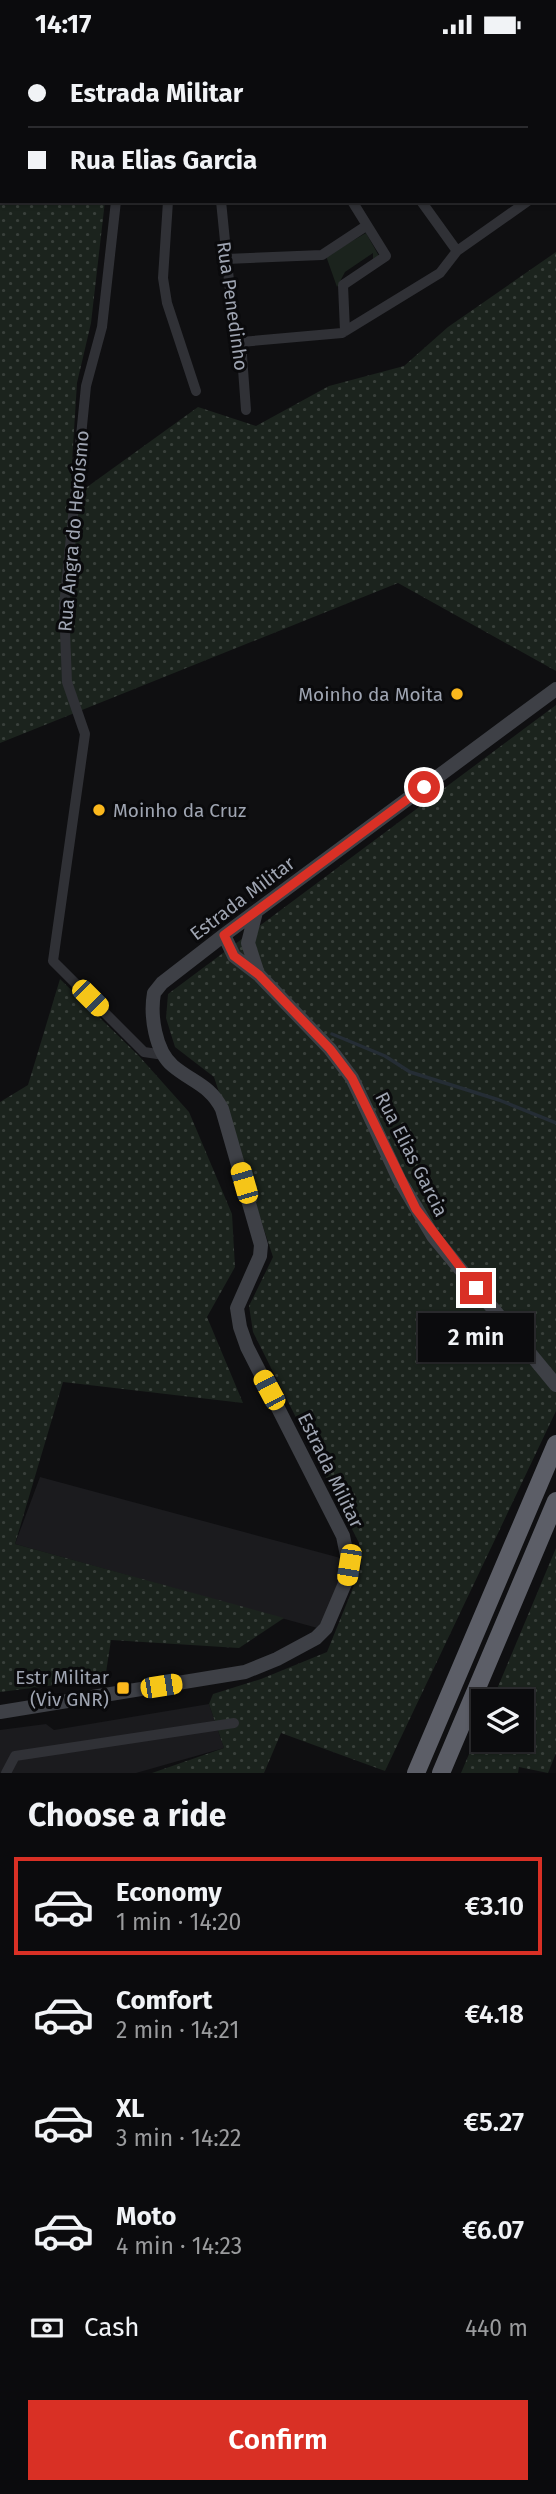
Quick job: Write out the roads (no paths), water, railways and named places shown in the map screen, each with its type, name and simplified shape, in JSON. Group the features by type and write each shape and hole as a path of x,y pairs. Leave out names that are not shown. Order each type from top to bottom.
{"highway":[{"path":"416,1773 556,1444"},
{"path":"441,1773 556,1501"}],"street":[{"name":"Rua Angra do Heroísmo","path":"116,203 102,327 86,386 64,606 67,682 85,734 53,961 144,1052 164,1055"},
{"path":"167,203 163,278 167,303 196,391"},
{"name":"Rua Penedinho","path":"221,203 233,321 241,342 246,410"},
{"path":"345,331 343,285 386,256 353,203"},
{"path":"422,203 457,251"},
{"path":"241,342 345,331 440,273 457,251 525,203"},
{"path":"226,259 322,255 366,226"},
{"name":"Estrada Militar","path":"0,1712 245,1672 316,1638 326,1628 346,1581 349,1565 343,1535 247,1347 240,1327 237,1308 260,1256 261,1245 222,1109 216,1095 204,1084 173,1066 164,1055 154,1022 154,993 162,982 224,935 556,689"},
{"path":"193,959 215,955 250,966 248,943 256,912"},
{"name":"Rua Elias Garcia","path":"224,935 229,948 250,966 330,1049 352,1078 399,1179 433,1236 556,1385"},
{"path":"6,1773 15,1756 234,1724"}],"waterway":[{"path":"332,1034 385,1056 410,1072 499,1100 556,1123"}],"place":[{"name":"Moinho da Moita","path":"457,694"},
{"name":"Moinho da Cruz","path":"99,810"},
{"name":"Estr Militar (Viv GNR)","path":"123,1688"}]}
